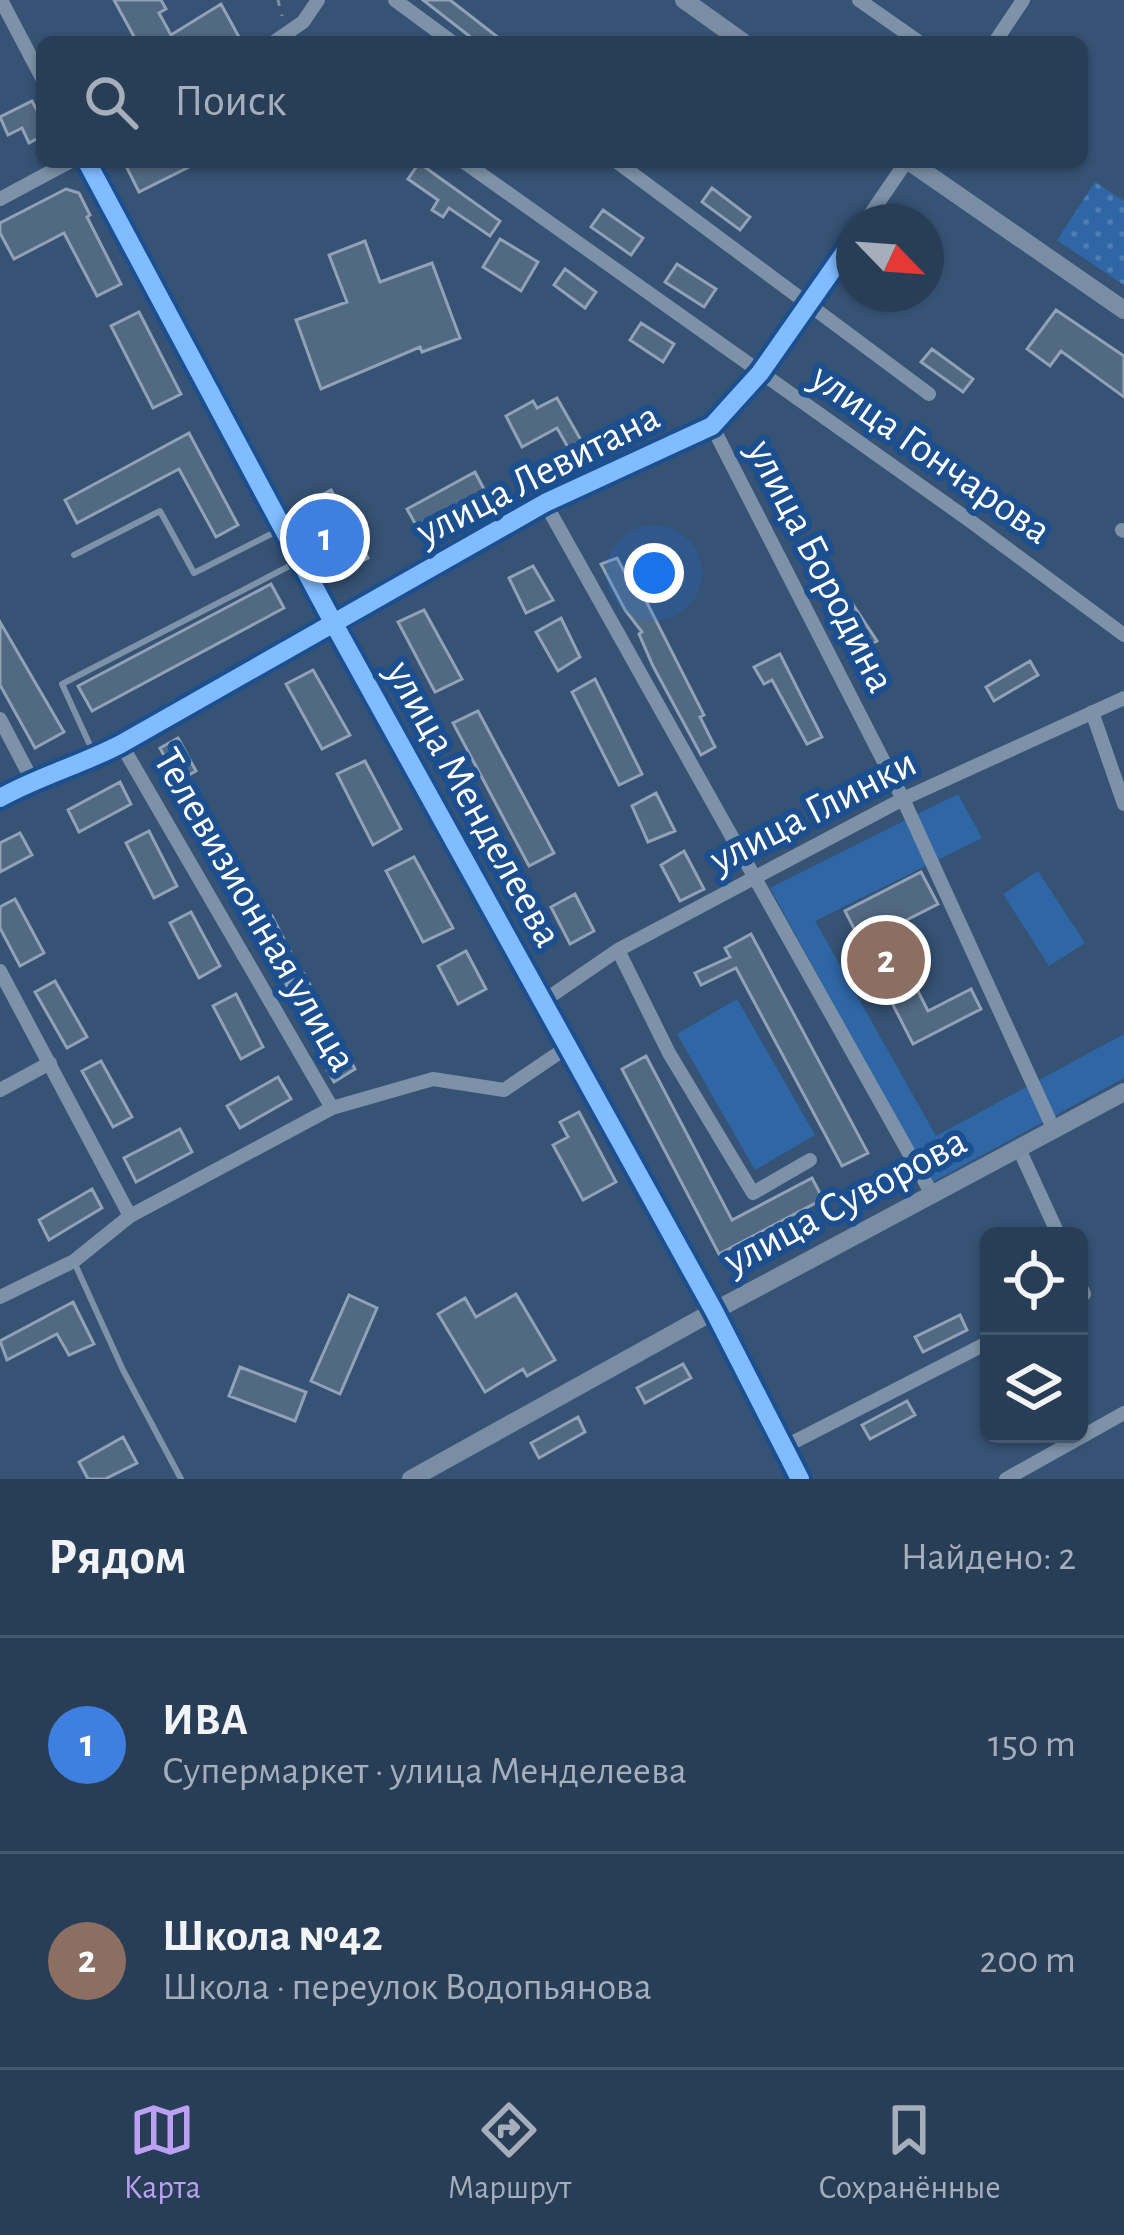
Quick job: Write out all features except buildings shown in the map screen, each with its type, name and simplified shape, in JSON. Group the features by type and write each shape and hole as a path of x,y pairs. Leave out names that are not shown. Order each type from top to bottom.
{"street":[{"path":"2,0 36,66"},
{"path":"289,36 318,0"},
{"path":"394,0 444,36"},
{"path":"684,0 735,36"},
{"path":"859,0 910,36"},
{"path":"999,36 1023,0"},
{"path":"0,199 58,168"},
{"name":"улица Менделеева","path":"90,168 334,624 714,1311 784,1447 793,1476"},
{"name":"улица Гончарова","path":"472,168 1124,635"},
{"path":"625,168 929,394"},
{"path":"878,204 904,168"},
{"path":"917,168 1124,310"},
{"name":"улица Левитана","path":"0,798 32,780 96,758 544,503 712,426 760,373 836,266"},
{"name":"улица Бородина","path":"712,426 903,800 1054,1130"},
{"path":"544,503 933,1196"},
{"name":"улица Глинки","path":"542,1002 618,950 754,877 903,800 1124,698"},
{"path":"1092,712 1124,804"},
{"path":"0,719 32,780"},
{"name":"Телевизионная улица","path":"121,744 332,1108"},
{"path":"618,950 669,1053 753,1193 811,1160"},
{"path":"0,970 130,1216"},
{"path":"0,1297 74,1261 130,1216 332,1108 433,1079 504,1090 566,1048"},
{"path":"0,1090 50,1064"},
{"name":"улица Суворова","path":"411,1479 1124,1091"},
{"path":"1019,1149 1055,1227"},
{"path":"784,1447 980,1347"},
{"path":"1012,1478 1124,1413"}],"lane":[{"path":"74,555 160,511 194,573 283,528"},
{"path":"96,758 62,684 303,560"},
{"path":"74,1261 131,1387 181,1479"}],"shaded area":[{"path":"1095,182 1124,201 1124,285 1057,240"},
{"path":"958,794 982,838 815,921 936,1136 1124,1034 1124,1078 931,1183 770,888"},
{"path":"1038,871 1085,943 1049,966 1003,894"},
{"path":"737,999 815,1135 755,1170 677,1034"}],"cycle path":[{"path":"90,168 334,624 714,1311 800,1479"},
{"path":"0,798 121,744 545,503 712,426 760,373 836,265"}],"place":[{"name":"ИВА","path":"325,538"},
{"name":"Школа №42","path":"886,960"}]}
